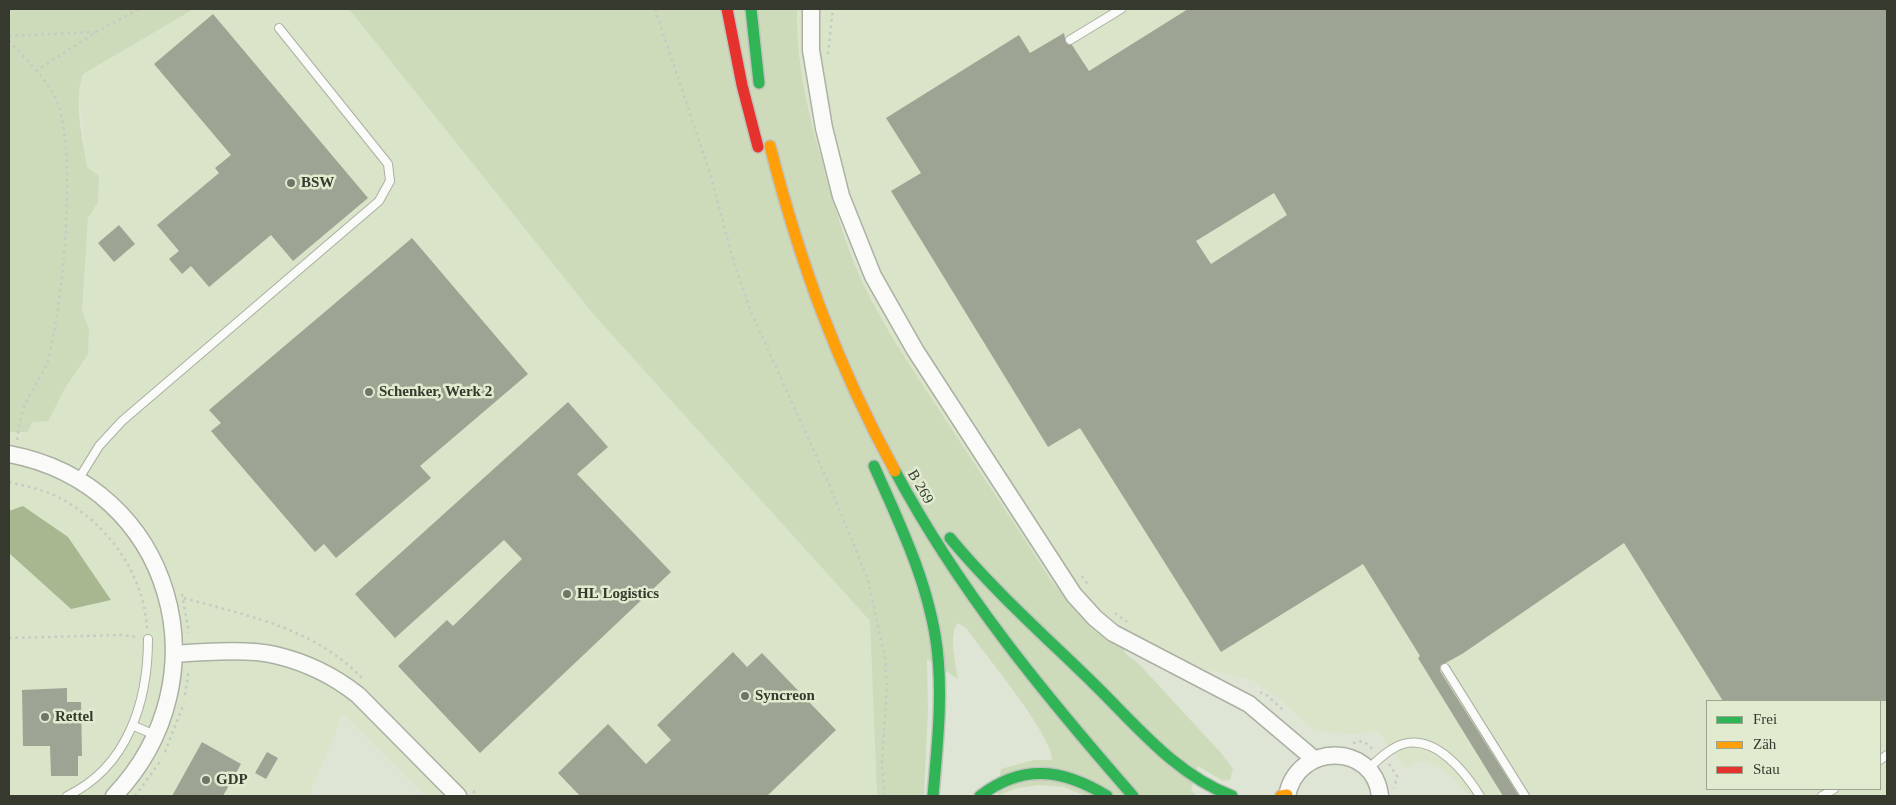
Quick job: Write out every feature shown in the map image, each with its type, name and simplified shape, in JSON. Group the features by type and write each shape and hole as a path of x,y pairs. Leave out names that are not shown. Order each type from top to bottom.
{"main road":[{"path":"727,9 759,152 745,66 740,9"},
{"path":"751,9 762,91 760,9"},
{"name":"B 269","path":"770,140 782,201 814,299 859,402 897,478 960,579 1037,683 1133,796"},
{"path":"859,402 904,475 968,560 1001,595 1160,748 1206,786 1232,796"},
{"path":"857,423 919,537 991,640 1121,796"},
{"path":"868,451 910,550 922,582 930,615 939,674 933,796"},
{"path":"980,796 990,786 1007,778 1047,772 1070,776 1092,785 1107,796"}],"street":[{"path":"811,9 812,57 824,128 842,196 873,276 915,350 1074,594 1095,618 1113,633 1249,704 1314,759"},
{"path":"13,447 78,480 103,498 124,518 147,550 157,568 167,596 173,624 183,654 157,735 144,760 114,796"},
{"path":"183,654 274,654 312,667 343,684 404,739 458,796"},
{"path":"1285,796 1296,774 1314,759 1337,755 1359,762 1368,769 1387,794"}],"lane":[{"path":"1070,40 1121,9"},
{"path":"78,480 99,446 122,421 379,201 390,181 388,164 279,28"},
{"path":"67,796 79,791 100,773 119,750 134,726 148,668 148,639"},
{"path":"1445,668 1525,796"},
{"path":"134,726 157,735"},
{"path":"1368,769 1382,757 1405,744 1424,744 1441,753 1458,766 1480,796"}],"path":[{"path":"36,71 96,32 139,9"},
{"path":"655,9 711,176 733,260 751,312 829,484 868,580 879,625 886,673 887,689 882,761 884,796"},
{"path":"829,61 833,9"},
{"path":"9,36 96,32"},
{"path":"9,41 49,88 58,107 63,126 66,159 64,242 54,338 48,362 24,407 13,447"},
{"path":"9,439 13,447"},
{"path":"13,447 25,442"},
{"path":"9,482 59,497 84,513 102,530 122,553 140,586 148,639 121,635 9,638"},
{"path":"1078,571 1094,592"},
{"path":"135,796 157,767 171,741 182,712 186,690 183,654 188,626 181,590"},
{"path":"1109,609 1128,622"},
{"path":"1254,688 1268,696 1288,716"},
{"path":"1346,742 1363,741 1396,772 1387,794"}],"shaded area":[{"path":"9,9 194,9 83,74 79,97 81,132 87,167 99,176 98,202 88,218 82,311 89,329 88,354 64,390 48,421 32,422 28,432 9,432"},
{"path":"194,9 349,9 594,315 870,621 877,796 425,796 343,714 309,796 9,796 9,432 28,432 31,422 72,380 89,329 82,311 88,218 98,202 99,176 87,167 78,88 83,73"},
{"path":"349,9 797,9 800,65 816,139 836,211 850,252 880,316 1052,582 1075,607 1119,642 1126,654 1139,664 1222,754 1233,769 1230,780 1223,781 1198,766 1191,790 1197,796 1086,796 1064,787 1040,785 1017,788 997,796 1001,769 1033,760 1052,760 1050,749 1042,733 1016,694 966,628 958,623 955,628 953,642 958,679 927,659 928,710 924,796 877,796 870,621 594,315"},
{"path":"797,9 1887,9 1887,796 1469,796 1454,779 1437,766 1419,761 1406,768 1377,730 1358,734 1315,731 1278,698 1252,680 1141,655 1075,607 1052,582 917,377 879,314 856,266 834,202 816,139 802,75 797,33"},
{"path":"23,506 68,537 111,600 71,609 9,553 9,511"}],"building":[{"path":"1188,9 1887,9 1887,701 1722,700 1624,543 1462,654 1440,666 1440,671 1519,796 1503,796 1363,564 1221,652 1080,428 1048,447 891,191 921,173 886,118 1019,35 1030,53 1064,33 1066,43 1072,45 1089,71","holes":["1274,193 1287,215 1211,264 1196,241"]},
{"path":"213,14 368,198 293,261 271,235 209,287 191,266 182,274 169,259 179,251 157,225 219,173 215,168 231,155 154,64"},
{"path":"119,225 135,244 114,262 98,243"},
{"name":"Schenker, Werk 2","path":"412,238 528,374 420,466 431,478 336,558 324,544 315,552 211,431 221,423 209,410"},
{"path":"568,402 608,447 577,474 671,572 480,753 398,666 447,620 453,626 522,559 504,540 395,638 355,594"},
{"name":"Syncreon","path":"733,652 747,667 762,653 836,730 767,796 580,796 558,773 608,724 646,764 671,740 657,725"},
{"name":"Rettel","path":"67,688 67,702 81,702 82,756 78,756 78,776 51,776 50,746 23,746 22,690"},
{"name":"GDP","path":"202,742 241,764 223,796 172,796"},
{"path":"267,752 278,758 266,779 255,773"}],"traffic: fast":[{"path":"751,9 759,83"},
{"path":"874,466 912,555 933,624 939,667 939,722 933,796"},
{"path":"895,471 920,515 975,600 1035,680 1133,796"},
{"path":"950,538 1002,595 1158,748 1193,775 1212,787 1232,796"},
{"path":"980,796 996,785 1027,774 1059,775 1075,780 1107,796"}],"traffic: slow":[{"path":"770,146 794,231 822,313 855,392 895,471"},
{"path":"1281,796 1287,795"}],"traffic: jam":[{"path":"727,9 742,85 758,147"}],"place":[{"name":"BSW","path":"291,183"},
{"name":"Schenker, Werk 2","path":"369,392"},
{"name":"HL Logistics","path":"567,594"},
{"name":"Syncreon","path":"745,696"},
{"name":"Rettel","path":"45,717"},
{"name":"GDP","path":"206,780"}]}
